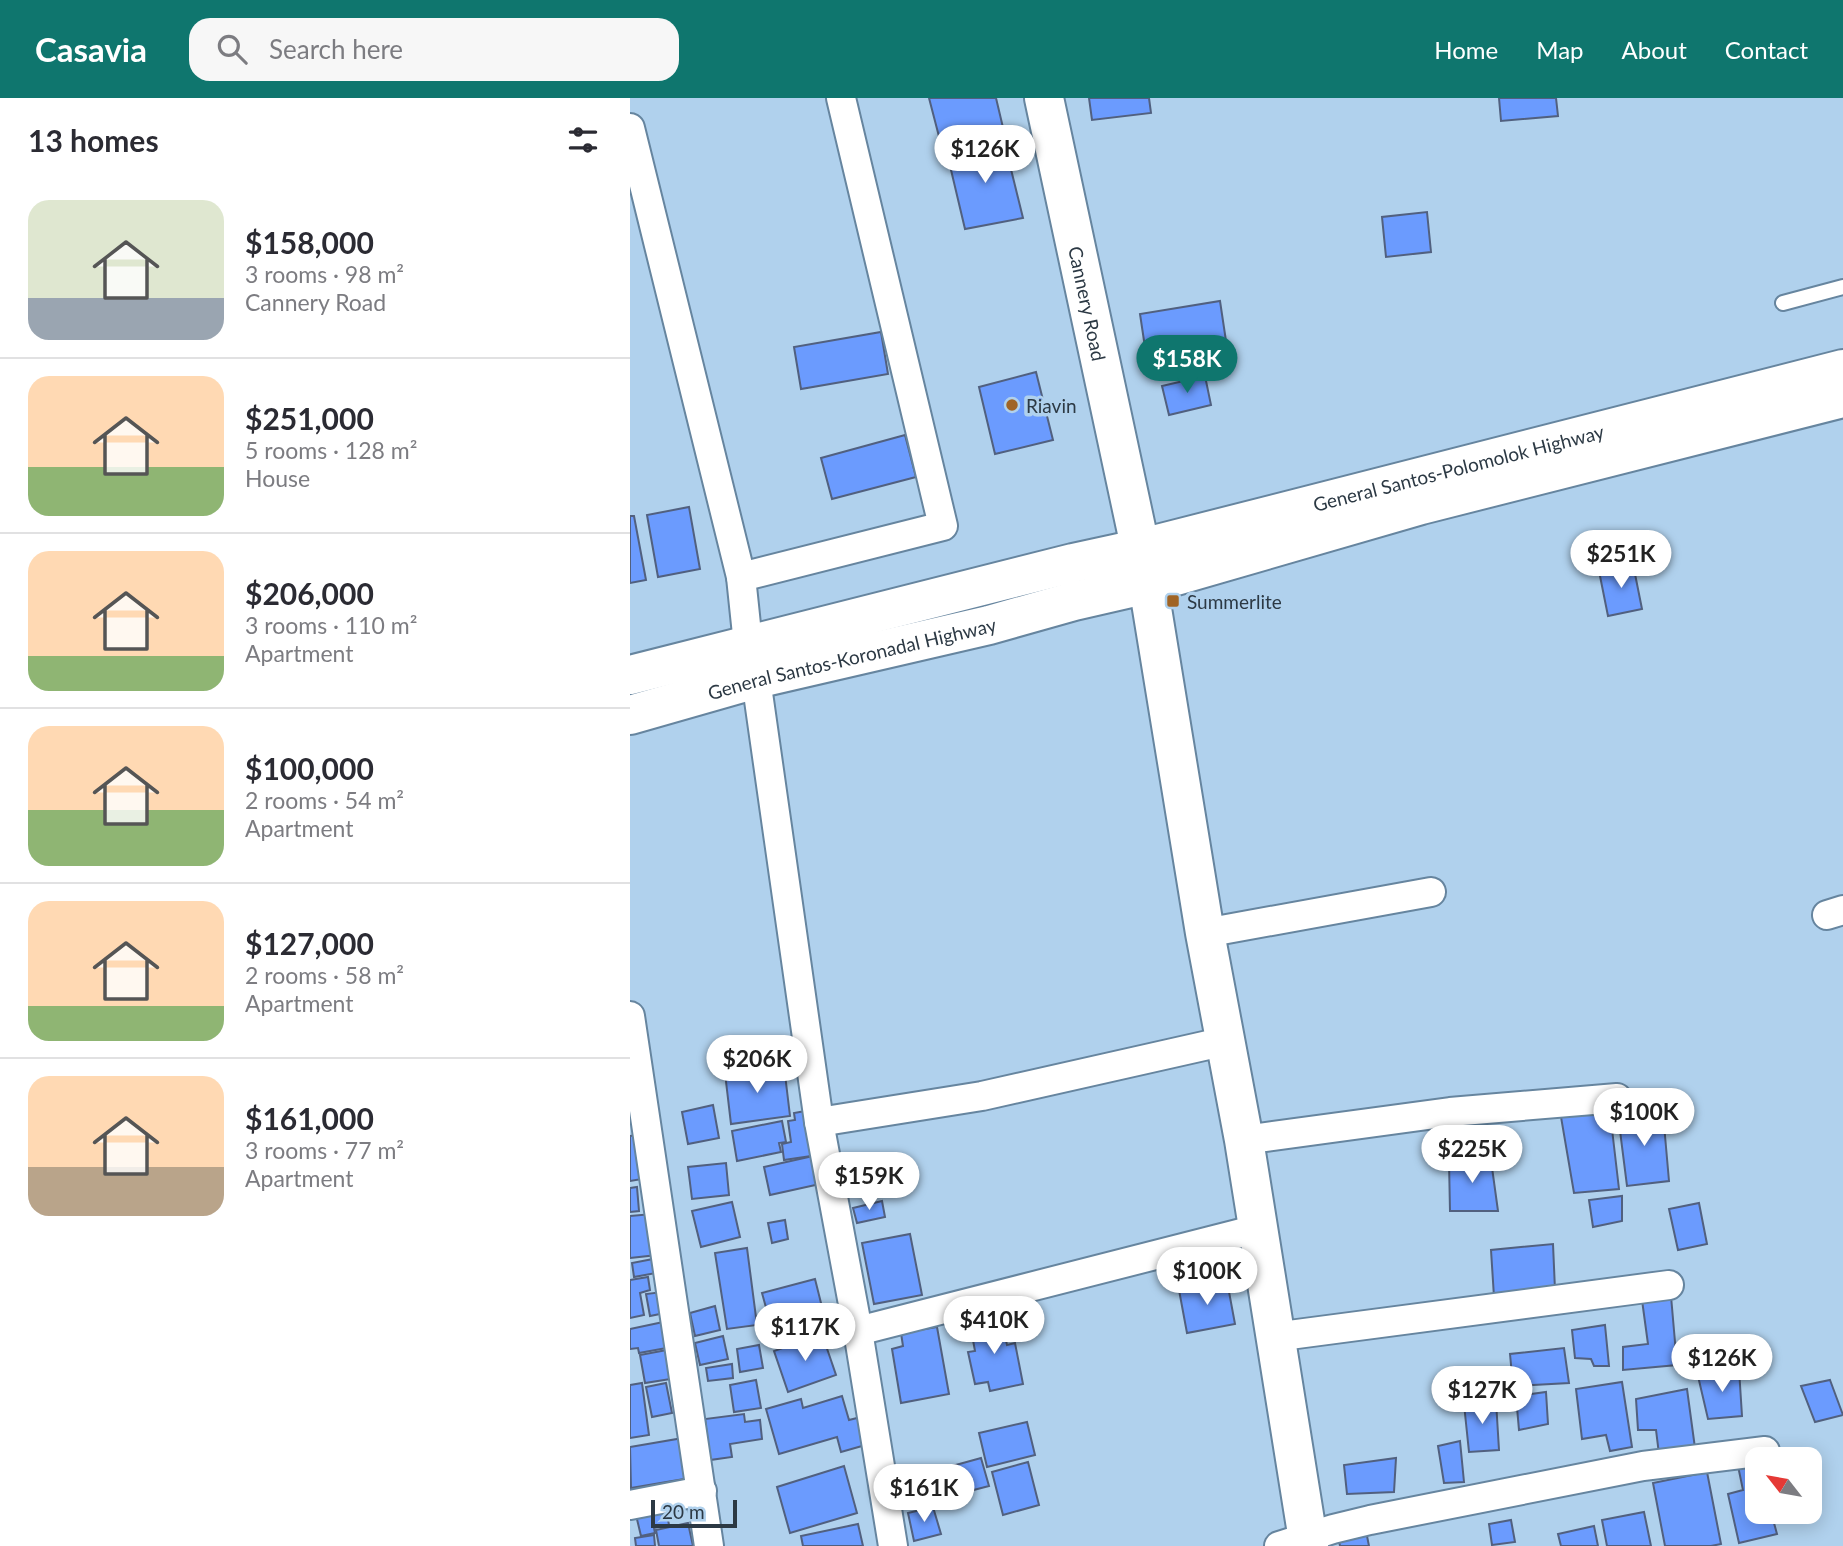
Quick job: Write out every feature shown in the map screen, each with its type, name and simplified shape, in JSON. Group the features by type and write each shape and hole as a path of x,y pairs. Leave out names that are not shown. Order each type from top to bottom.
{"main road":[{"name":"Cannery Road","path":"1044,98 1145,566 1205,933 1244,1140 1274,1337 1298,1543"},
{"name":"General Santos-Polomolok Highway","path":"1073,563 1145,566 1843,369"},
{"path":"1145,566 1421,505 1843,398"},
{"name":"General Santos-Koronadal Highway","path":"630,715 752,662 1073,563"},
{"name":"General Santos-Koronadal Highway","path":"630,676 752,662 989,625 1074,601 1145,566"}],"street":[{"path":"741,577 943,526 841,98"},
{"path":"630,128 741,577 819,1122 858,1331 893,1546"},
{"path":"1205,933 1431,892"},
{"path":"630,1016 709,1546"},
{"path":"819,1122 982,1096 1226,1041"},
{"path":"1244,1140 1450,1112 1617,1098"},
{"path":"858,1331 1257,1229"},
{"path":"1274,1337 1669,1285"},
{"path":"1298,1543 1370,1520 1643,1466 1745,1453"},
{"path":"630,1505 702,1491"}],"lane":[{"path":"1783,303 1843,287"}],"building":[{"path":"929,98 996,98 1005,136 942,148"},
{"path":"1089,98 1149,98 1151,113 1092,120"},
{"path":"1499,98 1556,98 1558,116 1501,121"},
{"path":"1004,141 1023,218 965,229 947,153"},
{"path":"1427,212 1431,252 1386,257 1382,217"},
{"path":"1220,301 1226,341 1146,354 1140,314"},
{"path":"881,332 888,374 801,389 794,347"},
{"path":"1036,372 1053,440 995,454 979,387"},
{"path":"1205,376 1211,405 1169,415 1162,386"},
{"path":"905,435 916,477 832,499 821,458"},
{"path":"689,507 700,569 658,577 647,515"},
{"path":"630,516 634,516 646,580 630,583"},
{"path":"1633,564 1642,609 1608,616 1599,571"},
{"path":"784,1066 790,1116 731,1124 725,1073"},
{"path":"713,1105 719,1138 688,1144 682,1112"},
{"path":"811,1110 818,1155 784,1160 782,1144 791,1142 788,1121 795,1120 794,1113"},
{"path":"1610,1112 1619,1189 1574,1193 1561,1117"},
{"path":"1663,1113 1669,1181 1627,1186 1618,1115"},
{"path":"782,1121 786,1142 779,1143 781,1152 737,1161 732,1131"},
{"path":"642,1134 648,1178 630,1181 630,1136"},
{"path":"1490,1153 1498,1211 1450,1211 1449,1161"},
{"path":"813,1156 820,1184 770,1195 764,1167"},
{"path":"726,1163 729,1195 692,1199 688,1167"},
{"path":"637,1187 639,1211 630,1212 630,1188"},
{"path":"1622,1196 1622,1221 1593,1227 1589,1200"},
{"path":"882,1201 885,1217 857,1223 853,1208"},
{"path":"732,1202 740,1237 701,1247 692,1211"},
{"path":"1699,1203 1707,1244 1678,1250 1669,1209"},
{"path":"652,1214 657,1255 630,1258 630,1216"},
{"path":"785,1220 788,1239 772,1243 768,1223"},
{"path":"910,1234 922,1295 874,1304 862,1243"},
{"path":"1553,1244 1555,1290 1494,1297 1491,1250"},
{"path":"747,1248 757,1325 727,1329 715,1253"},
{"path":"653,1259 656,1273 634,1277 632,1263"},
{"path":"648,1277 650,1290 640,1293 644,1315 630,1318 630,1280"},
{"path":"815,1279 825,1319 773,1333 762,1293"},
{"path":"1227,1281 1235,1324 1187,1333 1179,1290"},
{"path":"662,1292 665,1313 650,1316 646,1294"},
{"path":"1671,1296 1677,1365 1623,1370 1623,1347 1648,1344 1642,1300"},
{"path":"715,1306 720,1330 695,1336 690,1313"},
{"path":"1001,1317 1007,1345 1015,1343 1023,1384 990,1391 988,1382 975,1384 968,1352 975,1351 970,1324"},
{"path":"668,1321 672,1347 639,1353 638,1348 630,1349 630,1329"},
{"path":"1605,1325 1609,1366 1594,1366 1591,1359 1575,1358 1572,1330"},
{"path":"937,1327 949,1394 901,1403 892,1349 903,1346 901,1333"},
{"path":"822,1334 836,1375 788,1392 774,1351"},
{"path":"723,1336 728,1359 700,1365 695,1343"},
{"path":"759,1345 763,1368 740,1372 737,1349"},
{"path":"1564,1348 1569,1383 1513,1386 1510,1354"},
{"path":"672,1349 677,1378 645,1383 640,1355"},
{"path":"732,1364 733,1378 708,1381 706,1368"},
{"path":"1739,1369 1742,1416 1708,1419 1698,1376"},
{"path":"756,1380 761,1408 734,1412 730,1385"},
{"path":"1830,1380 1843,1415 1815,1422 1801,1386"},
{"path":"1622,1382 1632,1447 1610,1451 1606,1435 1582,1439 1576,1389"},
{"path":"642,1383 649,1435 630,1438 630,1385"},
{"path":"666,1383 672,1413 652,1417 646,1387"},
{"path":"1687,1389 1695,1448 1659,1454 1656,1430 1638,1430 1636,1399"},
{"path":"1546,1392 1548,1424 1519,1430 1516,1396"},
{"path":"842,1396 849,1420 861,1417 869,1444 841,1452 837,1437 779,1454 766,1409 801,1399 803,1408"},
{"path":"1496,1401 1499,1450 1469,1452 1464,1404"},
{"path":"744,1414 745,1422 760,1420 762,1439 730,1444 732,1457 710,1460 705,1419"},
{"path":"1027,1422 1035,1455 987,1467 979,1433"},
{"path":"683,1438 690,1478 631,1488 630,1447"},
{"path":"1460,1441 1464,1482 1444,1483 1438,1446"},
{"path":"981,1458 989,1486 912,1506 905,1479"},
{"path":"1396,1458 1394,1492 1347,1494 1344,1465"},
{"path":"1028,1462 1039,1505 1003,1515 992,1472"},
{"path":"1745,1464 1745,1524 1774,1524 1777,1534 1739,1543 1728,1494 1743,1490 1738,1466"},
{"path":"844,1466 857,1513 790,1533 777,1487"},
{"path":"1707,1472 1721,1544 1665,1546 1653,1483"},
{"path":"933,1507 941,1534 914,1541 908,1513"},
{"path":"666,1509 669,1525 654,1528 655,1533 641,1536 636,1515"},
{"path":"1644,1512 1651,1546 1607,1546 1602,1520"},
{"path":"1511,1520 1515,1542 1492,1545 1489,1524"},
{"path":"688,1523 693,1546 659,1546 656,1530"},
{"path":"858,1524 863,1546 803,1546 801,1536"},
{"path":"1594,1526 1598,1546 1561,1546 1558,1534"},
{"path":"1366,1531 1369,1546 1340,1546 1338,1536"},
{"path":"654,1535 655,1546 636,1546 635,1538"}],"place":[{"name":"Riavin","path":"1012,405"},
{"name":"Summerlite","path":"1173,601"}]}
